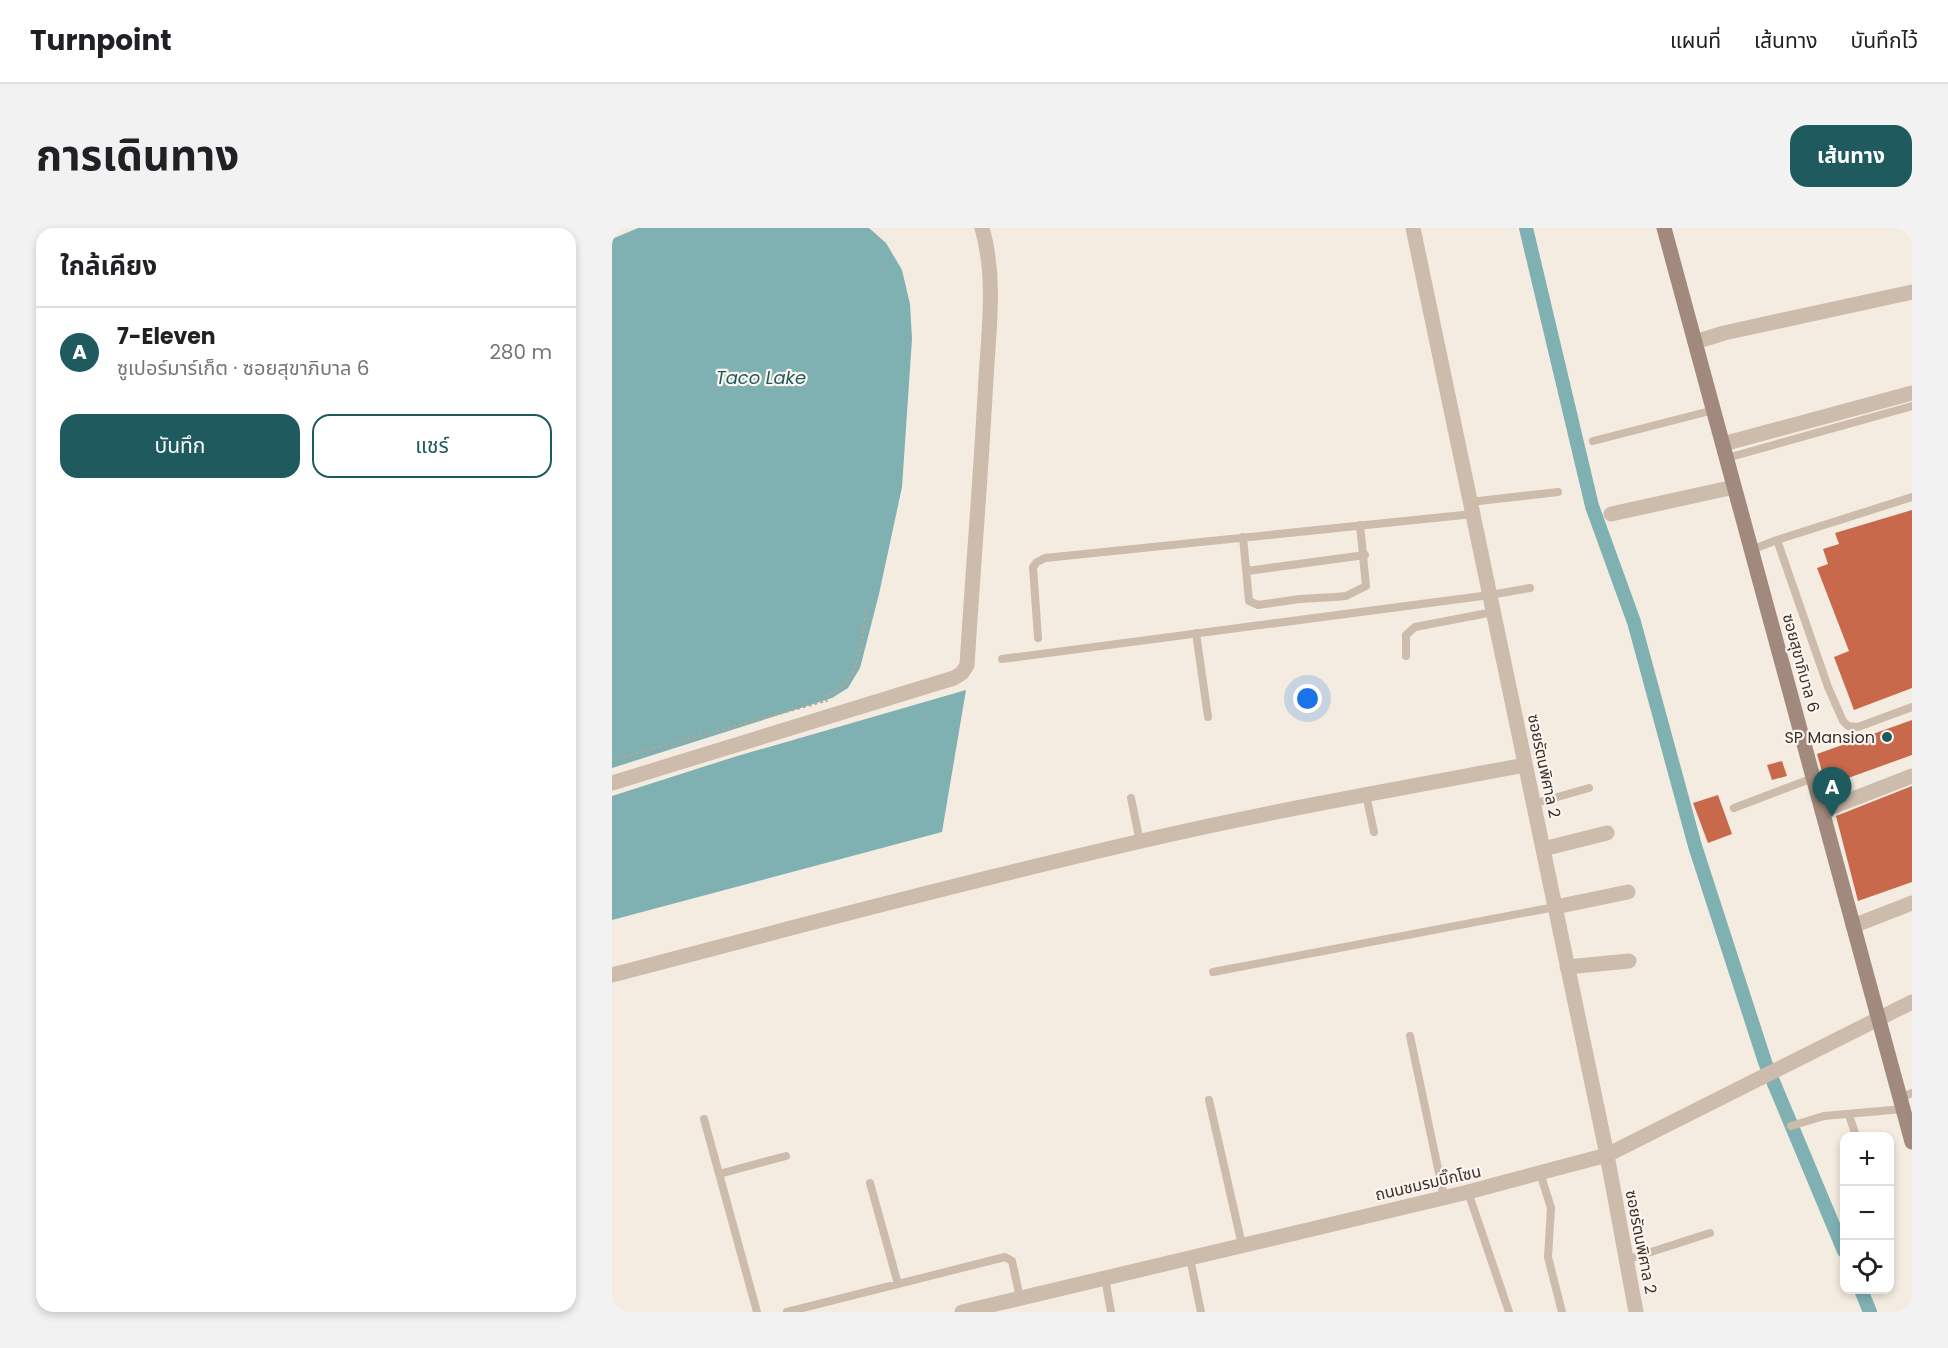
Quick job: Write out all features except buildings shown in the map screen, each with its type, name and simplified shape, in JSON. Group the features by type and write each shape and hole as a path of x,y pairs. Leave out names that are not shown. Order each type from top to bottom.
{"street":[{"path":"612,783 954,678 962,673 967,665 990,309 990,272 982,228"},
{"name":"ซอยรัตนพิศาล 2","path":"1413,228 1607,1155 1636,1312"},
{"name":"ซอยสุขาภิบาล 6","path":"1664,228 1878,1020 1905,1100 1912,1140"},
{"path":"1695,342 1724,333 1912,292"},
{"path":"1725,451 1912,393"},
{"path":"1611,514 1734,487"},
{"path":"612,975 878,905 1140,842 1525,765"},
{"path":"1822,811 1912,776"},
{"path":"1543,849 1606,834"},
{"path":"1555,907 1628,892"},
{"path":"1853,926 1912,903"},
{"path":"1568,967 1629,961"},
{"name":"ถนนชมรมบิ๊กโซน","path":"962,1312 1011,1304 1105,1278 1468,1192 1607,1155 1912,1002"}],"lane":[{"path":"1725,451 1912,406"},
{"path":"1593,441 1714,410"},
{"path":"1038,638 1033,567 1045,558 1360,525 1558,492"},
{"path":"1752,550 1912,497"},
{"path":"1243,537 1249,601 1258,605 1346,596 1366,586 1365,555 1360,525"},
{"path":"1777,540 1828,687 1843,721 1848,726 1858,727 1912,706"},
{"path":"1247,570 1365,555"},
{"path":"1002,659 1530,588"},
{"path":"1406,656 1406,635 1415,627 1493,612"},
{"path":"1196,633 1208,717"},
{"path":"1734,808 1813,778"},
{"path":"1533,804 1589,788"},
{"path":"1366,795 1374,832"},
{"path":"1131,798 1140,842"},
{"path":"1213,972 1555,907"},
{"path":"1410,1036 1444,1197"},
{"path":"1791,1126 1824,1116 1849,1115 1905,1100"},
{"path":"1209,1101 1242,1245"},
{"path":"1849,1115 1854,1132"},
{"path":"704,1119 757,1312"},
{"path":"719,1174 786,1156"},
{"path":"1540,1173 1551,1208 1548,1257 1562,1312"},
{"path":"870,1184 898,1284"},
{"path":"1468,1192 1509,1312"},
{"path":"1626,1260 1710,1233"},
{"path":"787,1312 1005,1257 1012,1261 1011,1304"},
{"path":"1190,1258 1201,1312"},
{"path":"1105,1278 1112,1312"}],"path":[{"path":"612,760 826,701 825,696 844,683 858,658 866,608"}],"water":[{"name":"Taco Lake","path":"638,228 869,228 886,243 902,270 910,304 912,339 902,487 860,668 848,688 832,698 612,768 612,239"},
{"path":"966,690 942,832 612,920 612,796 734,757"}],"waterway":[{"path":"1526,228 1592,506 1634,622 1695,846 1765,1062 1840,1241"},
{"path":"1863,1294 1870,1312"}],"place":[{"name":"SP Mansion","path":"1887,737"},
{"name":"7-Eleven","path":"1832,817"}]}
